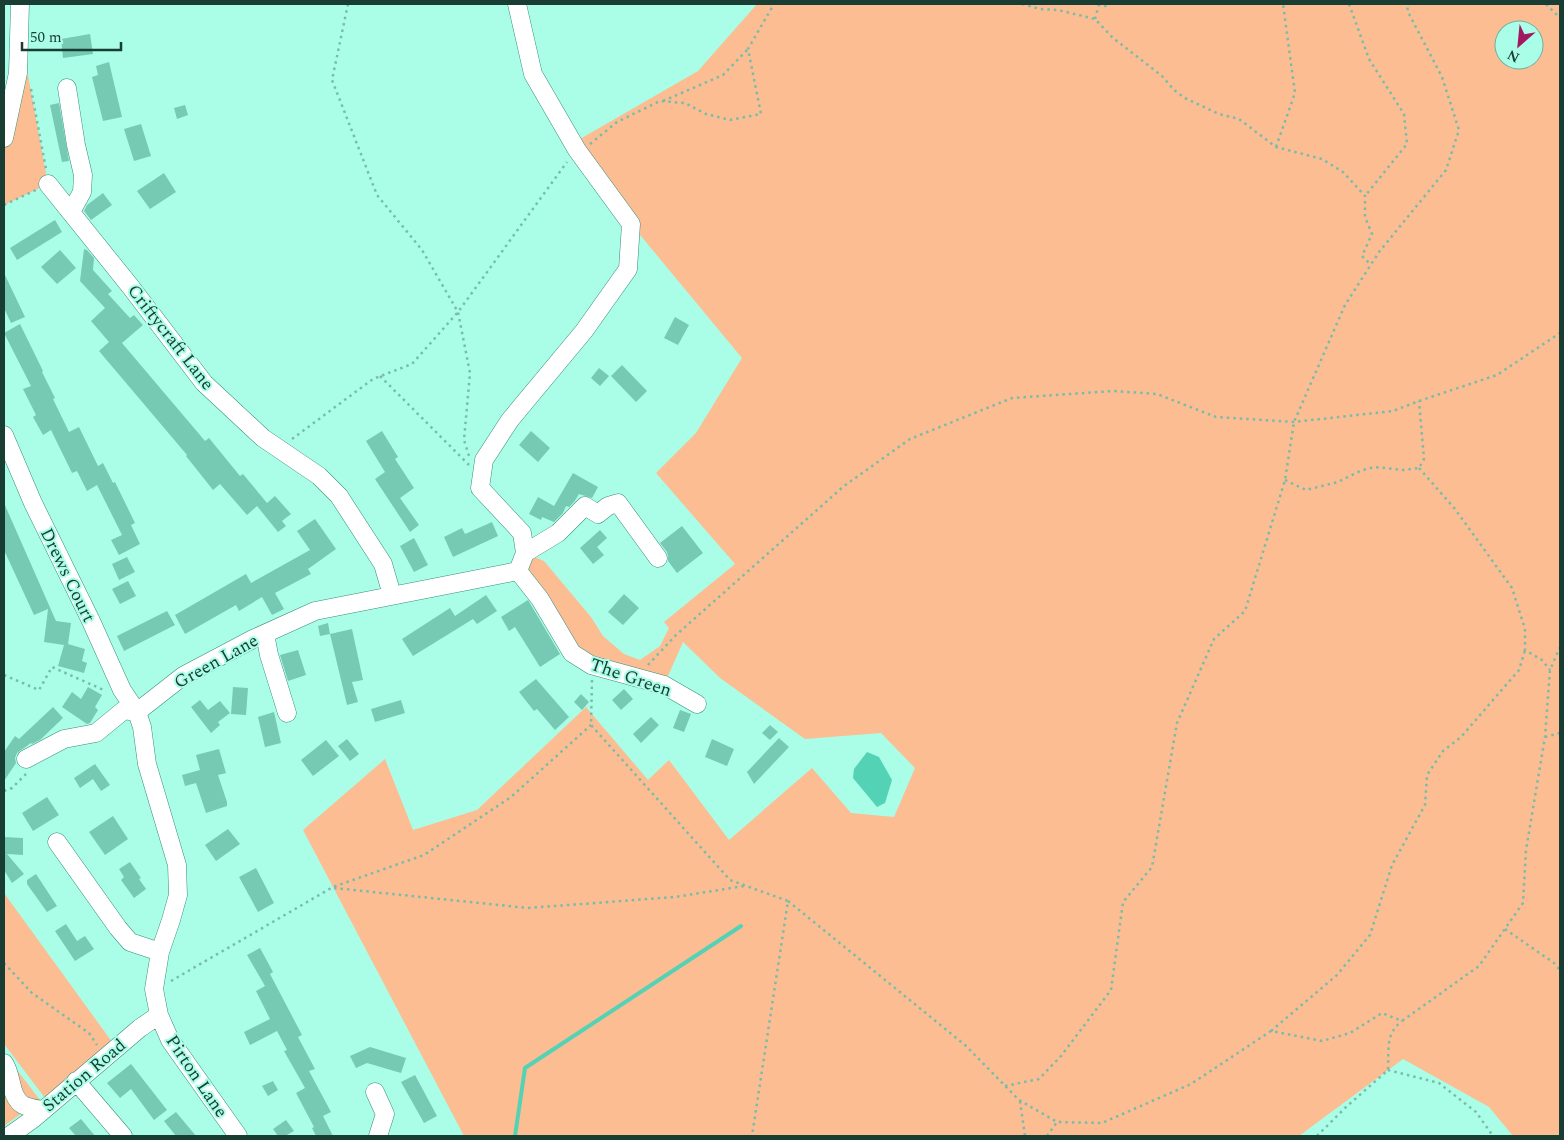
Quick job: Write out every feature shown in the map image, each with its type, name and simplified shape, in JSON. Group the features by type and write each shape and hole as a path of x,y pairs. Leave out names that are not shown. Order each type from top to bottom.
{"street":[{"path":"4,138 18,73 20,4"},
{"path":"517,4 534,74 578,152 631,224 628,269 584,331 510,420 484,460 480,488 522,533 525,553 518,571"},
{"path":"67,88 83,175 82,192 71,212"},
{"name":"Criftycraft Lane","path":"48,184 130,286 204,383 263,438 320,476 339,496 383,564 392,595"},
{"name":"Drews Court","path":"4,435 32,503 92,621 122,690 133,706"},
{"path":"525,553 558,533 585,506 598,514 608,506 618,503 658,558"},
{"name":"The Green","path":"518,571 540,599 572,653 590,665 664,685 697,704"},
{"name":"Green Lane","path":"133,706 183,676 315,611 518,571"},
{"path":"265,634 269,655 287,712"},
{"path":"26,759 64,739 96,733 124,710 133,706 142,727 147,764 178,866 178,895 160,952 154,989 159,1015"},
{"path":"57,842 130,942 160,952"},
{"name":"Station Road","path":"9,1136 140,1028 159,1015"},
{"name":"Pirton Lane","path":"159,1015 170,1040 238,1136"},
{"path":"4,1063 9,1072 15,1097 24,1105 42,1110"},
{"path":"76,1081 133,1136"},
{"path":"375,1092 385,1114 378,1136"}],"path":[{"path":"348,4 332,80 377,195 422,250 458,312 470,373 464,440 474,470 380,376"},
{"path":"663,102 723,75 748,49 774,4"},
{"path":"1022,4 1095,19 1113,38 1162,76 1174,90 1185,98 1219,114 1239,119 1276,147 1322,159 1343,172 1365,196"},
{"path":"1095,19 1098,4 1105,6 1107,4"},
{"path":"1276,147 1295,93 1283,4"},
{"path":"1348,4 1369,59 1404,114 1407,144 1365,196 1364,217 1372,234 1362,256 1371,265"},
{"path":"1006,1086 1039,1079 1061,1056 1111,990 1123,902 1152,867 1178,724 1214,638 1245,610 1285,480 1294,422 1345,305 1379,252 1446,170 1459,130 1442,77 1408,12 1408,4"},
{"path":"1546,4 1560,18"},
{"path":"280,450 288,441 373,379 412,364 458,312 570,157 617,122 660,101 685,103 706,114 730,120 761,114 748,49"},
{"path":"4,205 48,184 28,75 18,73"},
{"path":"636,678 676,635 844,486 910,439 1012,398 1113,391 1157,394 1216,417 1294,422 1393,411 1497,375 1560,334"},
{"path":"1419,401 1424,459 1419,468"},
{"path":"1285,480 1306,490 1338,482 1360,471 1374,467 1404,470 1419,468"},
{"path":"590,665 592,692 591,725 730,880 788,901 966,1045 1020,1100 1057,1122 1102,1122 1191,1084 1271,1031 1337,975 1370,934 1392,866 1425,805 1427,775 1443,751 1461,737 1519,670 1525,650 1525,629 1512,588 1455,508 1419,468"},
{"path":"1317,1136 1388,1070 1389,1036 1397,1025 1479,966 1523,903 1526,850 1546,737 1550,670 1560,647"},
{"path":"1525,650 1542,660 1550,670"},
{"path":"4,675 39,690 52,667 117,696 133,706"},
{"path":"154,989 190,971 333,888 424,855 511,797 591,725"},
{"path":"1546,737 1560,733"},
{"path":"333,888 528,908 675,897 745,886"},
{"path":"752,1136 788,901"},
{"path":"1505,929 1554,963 1560,970"},
{"path":"4,963 32,994 89,1033 105,1057"},
{"path":"1271,1031 1322,1041 1350,1033 1382,1013 1402,1021"},
{"path":"1388,1070 1439,1082 1476,1112 1493,1136"},
{"path":"1020,1100 1025,1136"},
{"path":"1047,1136 1057,1122"}],"shaded area":[{"path":"757,4 1560,4 1560,1136 1513,1136 1489,1107 1403,1059 1299,1136 464,1136 303,830 385,759 413,830 477,810 586,707 648,780 669,760 729,840 812,768 851,813 894,817 915,768 881,733 805,739 720,678 683,642 664,685 591,665 518,571 525,553 544,561 591,617 603,636 624,654 640,660 660,646 669,628 664,622 735,564 656,473 696,433 742,358 631,224 573,143 698,71"},
{"path":"18,73 28,75 48,184 4,205 4,138"},
{"path":"867,752 879,757 892,780 885,803 877,807 853,778 854,769"},
{"path":"4,893 115,1046 45,1098 4,1044"},
{"path":"4,1053 40,1100 4,1126"}],"building":[{"path":"90,34 93,54 63,58 61,39"},
{"path":"109,62 122,117 103,121 92,77 98,75 96,66"},
{"path":"59,103 69,161 62,162 50,105"},
{"path":"185,105 188,115 177,119 174,108"},
{"path":"141,124 151,156 134,161 124,129"},
{"path":"164,173 176,192 150,209 137,191"},
{"path":"103,193 112,205 91,220 84,211 87,205"},
{"path":"55,220 62,232 17,260 10,248"},
{"path":"84,249 94,258 93,270 112,291 108,294 130,318 134,315 143,325 122,343 205,441 209,438 240,476 243,474 267,503 275,496 291,514 282,521 286,526 278,532 257,506 247,515 220,484 213,490 187,455 99,351 109,342 91,321 105,308 80,281"},
{"path":"60,250 76,268 57,284 41,267"},
{"path":"4,273 25,317 11,323 4,308"},
{"path":"675,317 689,325 678,345 664,338"},
{"path":"20,324 43,371 55,398 53,399 69,432 79,427 98,466 103,463 113,483 115,482 135,523 131,525 140,544 119,555 111,540 122,535 97,485 87,491 77,471 72,473 51,430 43,435 33,417 36,415 23,389 31,386 4,333"},
{"path":"622,365 647,391 636,402 611,376"},
{"path":"599,368 609,376 600,386 591,378"},
{"path":"382,431 398,457 395,459 414,488 400,498 419,525 410,532 375,479 385,472 366,441"},
{"path":"531,431 550,448 538,462 519,445"},
{"path":"573,473 598,487 592,498 579,494 569,507 566,506 563,513 554,522 542,517 541,520 529,514 538,497 554,506"},
{"path":"4,503 56,621 71,623 68,644 85,649 82,661 87,663 84,673 58,666 64,645 44,642 48,609 34,615 4,550"},
{"path":"315,519 336,549 308,569 311,574 275,593 284,609 272,615 262,597 239,611 236,605 185,634 175,615 246,574 251,583 310,550 297,531"},
{"path":"492,522 498,536 453,557 444,537 462,528 465,534"},
{"path":"682,526 703,553 677,573 668,561 667,552 660,543"},
{"path":"600,530 607,538 597,547 604,555 593,564 580,548"},
{"path":"414,538 428,565 414,572 400,546"},
{"path":"127,557 135,572 119,580 112,564"},
{"path":"128,581 136,596 120,604 112,589"},
{"path":"624,594 639,608 623,625 608,612"},
{"path":"486,595 497,611 477,624 473,619 413,656 402,639 450,608 455,616"},
{"path":"528,600 560,654 540,667 515,627 509,631 501,617"},
{"path":"167,611 175,625 124,651 117,636"},
{"path":"328,623 330,634 320,636 318,626"},
{"path":"352,629 363,680 352,682 358,702 347,705 330,634"},
{"path":"298,650 306,675 288,681 280,655"},
{"path":"536,679 569,717 555,730 537,709 534,711 519,692"},
{"path":"88,687 102,695 95,707 98,710 90,723 87,724 62,707 72,692 81,699"},
{"path":"233,687 248,688 246,715 231,714"},
{"path":"624,689 633,699 621,710 612,700"},
{"path":"581,694 589,702 582,710 574,702"},
{"path":"200,700 208,710 220,701 230,713 218,722 220,725 211,733 191,707"},
{"path":"401,700 405,713 375,722 371,709"},
{"path":"53,707 63,718 40,740 31,743 17,753 16,763 4,781 4,752 15,736 19,739"},
{"path":"680,710 691,714 684,732 673,728"},
{"path":"274,712 281,743 265,747 258,717"},
{"path":"651,717 659,725 641,743 633,734"},
{"path":"770,725 778,732 770,740 762,733"},
{"path":"779,738 789,747 754,784 747,772"},
{"path":"347,739 359,754 350,761 338,746"},
{"path":"712,739 734,749 727,766 705,757"},
{"path":"326,740 339,756 313,776 301,760"},
{"path":"219,749 226,773 218,775 227,806 206,813 196,783 185,786 182,775 200,770 196,755"},
{"path":"95,764 110,785 101,791 93,779 80,788 74,778"},
{"path":"47,797 59,815 33,831 22,813"},
{"path":"113,816 128,839 105,855 89,832"},
{"path":"228,829 240,844 216,861 205,845"},
{"path":"4,837 23,838 23,855 7,854 24,874 12,883 4,870"},
{"path":"130,862 146,889 134,898 121,880 124,877 119,869"},
{"path":"256,868 274,903 258,912 239,877"},
{"path":"36,874 57,906 47,912 27,884 27,880"},
{"path":"66,924 77,941 85,936 94,949 75,961 55,931"},
{"path":"260,948 273,972 270,974 302,1035 298,1037 315,1069 309,1071 331,1112 323,1116 333,1136 316,1136 312,1128 314,1127 296,1093 305,1088 284,1051 287,1050 277,1031 250,1045 244,1032 270,1019 256,991 265,986 247,955"},
{"path":"370,1047 406,1058 401,1073 367,1063 356,1068 350,1056"},
{"path":"131,1064 167,1110 154,1120 131,1089 120,1098 107,1083"},
{"path":"415,1075 437,1116 424,1123 401,1082"},
{"path":"273,1081 278,1090 268,1096 262,1086"},
{"path":"176,1112 196,1136 176,1136 164,1121"},
{"path":"81,1119 95,1136 76,1136 69,1128"},
{"path":"286,1120 294,1131 285,1136 278,1136 273,1129"}],"waterway":[{"path":"515,1136 525,1068 741,926"}]}
